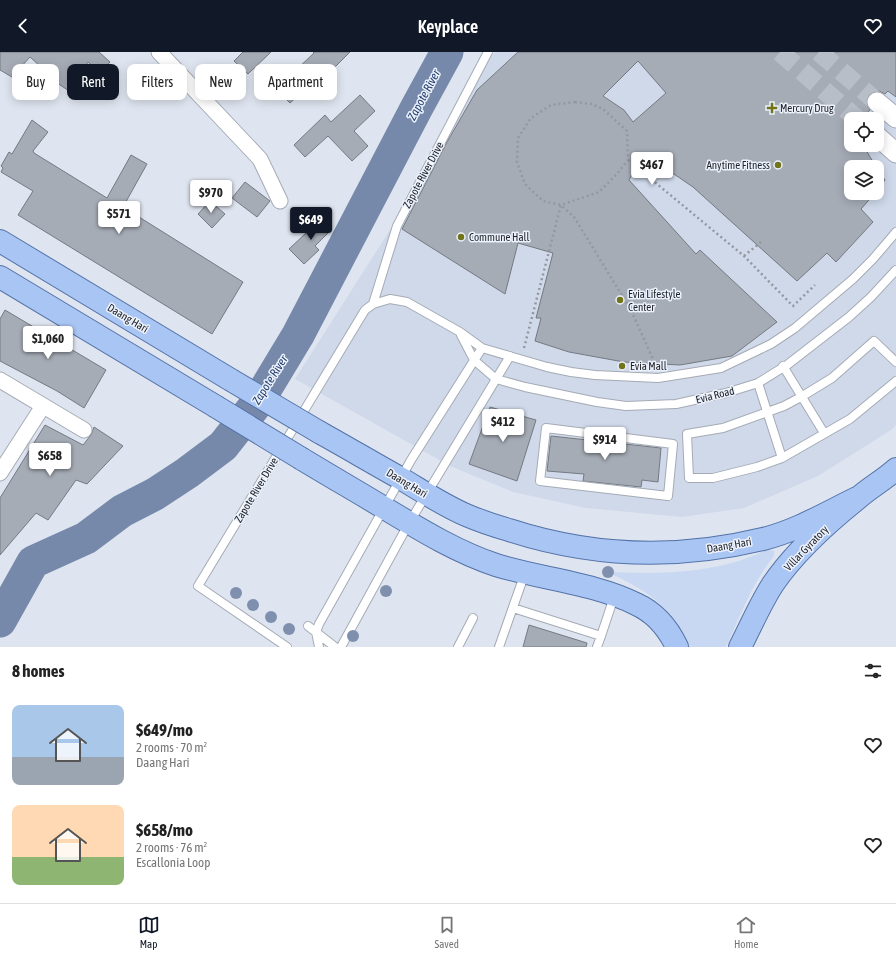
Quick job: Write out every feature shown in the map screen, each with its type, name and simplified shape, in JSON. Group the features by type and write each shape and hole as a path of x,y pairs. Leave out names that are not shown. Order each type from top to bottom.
{"main road":[{"name":"Daang Hari","path":"0,241 231,380 444,505 468,516 535,539 568,546 613,552 681,552 720,548 764,539 797,527 857,498"},
{"path":"0,277 409,523 453,547 495,564 614,595 636,604 654,615 671,635 677,647"},
{"name":"Villar Gyratory","path":"740,647 774,584 791,561 810,541 857,498 896,469"}],"street":[{"path":"158,52 260,159 280,201"},
{"path":"878,102 896,118"},
{"path":"884,142 896,153"},
{"path":"0,380 84,430"},
{"path":"0,474 43,406"}],"lane":[{"name":"Zapote River Drive","path":"287,647 198,586 365,310 373,304 397,226 488,52"},
{"path":"373,304 390,299 407,302 460,332 482,348 548,367 596,375 658,378 721,368 771,344 836,295 873,259 896,232"},
{"name":"Evia Road","path":"474,360 496,378 525,387 597,402 626,406 676,404 726,393 758,383 850,317 896,270"},
{"path":"460,332 474,360"},
{"path":"896,362 874,341 832,378 801,397 768,412 723,428 688,434 689,478 713,478 757,467 782,458 850,419 896,381"},
{"path":"319,647 316,632 319,624 401,479 482,348"},
{"path":"341,647 409,523 510,356"},
{"path":"783,366 824,433"},
{"path":"758,383 782,458"},
{"path":"546,428 673,444 668,496 540,481 546,428"},
{"path":"499,647 525,573"},
{"path":"597,647 614,595"},
{"path":"513,608 600,636"},
{"path":"458,647 473,618"},
{"path":"308,626 335,647"}],"path":[{"path":"575,102 592,104 603,109 627,131 628,160 617,174 599,192 561,204 542,201 525,184 516,162 518,138 531,118 551,105 575,102"},
{"path":"628,160 744,256 794,306 815,284"},
{"path":"520,358 526,344 561,204"},
{"path":"561,204 574,216 631,310 656,364 658,378"},
{"path":"744,256 761,242"}],"shaded area":[{"name":"Evia Lifestyle Center","path":"495,52 896,52 896,425 891,430 818,476 744,508 682,517 586,508 513,492 450,466 295,379 395,222 471,83"},
{"path":"768,549 774,551 774,556 766,566 753,588 726,647 689,647 677,624 665,608 642,590 608,572 649,573 690,571 730,563"}],"building":[{"path":"0,52 99,52 110,62 108,64 90,64 88,62 87,64 67,64 67,90 59,84 59,64 38,64 30,57 24,64 12,64 12,77 0,70"},
{"path":"243,52 271,52 258,64 254,64 254,68 248,74 246,72 246,64 237,64 234,61"},
{"path":"313,52 350,52 337,65 302,64 314,53"},
{"path":"518,52 896,52 896,97 888,91 885,94 879,91 873,92 868,95 866,100 870,110 868,112 844,112 844,152 867,152 872,160 844,160 844,200 869,200 861,209 873,222 836,262 827,253 797,281 693,187 643,153 629,180 696,254 700,250 777,322 732,356 680,365 624,362 569,352 535,341 541,318 536,318 553,253 518,243 505,294 402,229 447,142 477,90","holes":["638,61 666,93 633,122 624,110 603,96"]},
{"path":"360,95 375,111 354,131 368,146 352,161 328,136 305,157 294,145 325,115 331,122"},
{"path":"32,120 48,132 33,151 34,153 107,198 131,155 147,164 123,207 243,282 212,334 18,215 33,191 1,172 3,168 1,166 9,152 12,154"},
{"path":"245,182 270,201 257,217 232,198"},
{"path":"210,201 225,214 212,228 198,214"},
{"path":"322,218 332,229 315,246 319,250 304,264 289,249"},
{"path":"5,310 106,370 84,408 57,391 0,361 0,319"},
{"path":"490,407 536,420 517,481 469,464"},
{"path":"45,425 83,445 91,435 94,427 123,446 87,484 76,480 48,520 36,513 0,555 0,498"},
{"path":"551,436 661,448 658,482 642,480 641,487 583,481 584,474 547,471"},
{"path":"529,625 587,643 586,647 523,647"}],"waterway":[{"name":"Zapote River","path":"0,621 33,562 86,538 122,511 155,494 187,473 223,446 257,403 298,335 447,52"}],"tunnel":[{"path":"780,52 849,112"},
{"path":"819,52 877,102"}],"place":[{"name":"Mercury Drug","path":"772,108"},
{"name":"Anytime Fitness","path":"778,165"},
{"name":"Commune Hall","path":"461,237"},
{"name":"Evia Lifestyle Center","path":"620,300"},
{"name":"Evia Mall","path":"622,366"}]}
